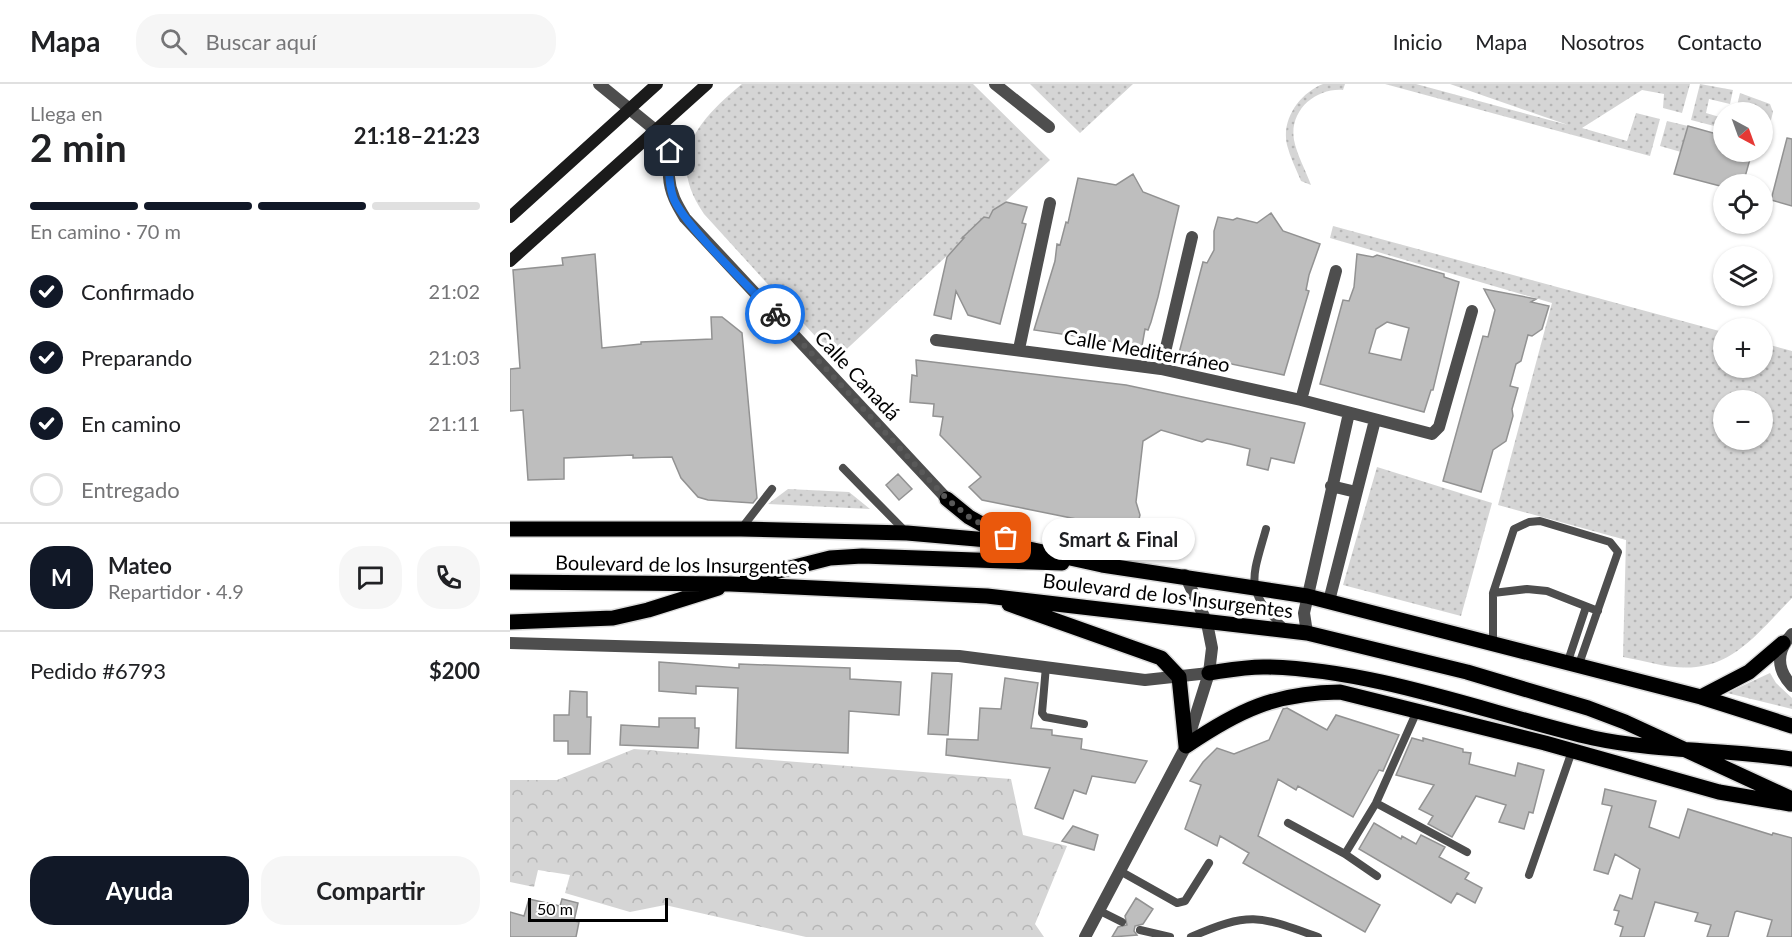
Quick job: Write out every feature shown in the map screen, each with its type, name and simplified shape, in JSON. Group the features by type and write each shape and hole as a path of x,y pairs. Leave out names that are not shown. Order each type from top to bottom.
{"main road":[{"path":"510,217 657,84"},
{"path":"510,261 654,129 707,84"},
{"path":"947,499 969,517 1025,548"},
{"name":"Boulevard de los Insurgentes","path":"510,529 741,529 907,533 988,540 1102,565 1185,575 1329,601 1701,697 1792,726"},
{"path":"510,622 613,618 830,558 862,556 1102,565"},
{"name":"Boulevard de los Insurgentes","path":"510,582 730,584 987,596 1151,613 1207,623 1307,633 1537,692 1625,722 1792,799"},
{"path":"987,596 1150,652 1161,658 1179,677 1186,746 1217,724 1250,707 1311,693 1340,692 1572,751 1719,792 1792,804"},
{"path":"1701,697 1749,672 1788,639"},
{"path":"1209,673 1267,666 1320,671 1362,678 1594,738 1689,750 1757,754 1792,759"}],"street":[{"name":"Calle Canadá","path":"599,84 665,138 670,151 669,177 673,198 685,218 947,499"},
{"path":"995,84 1049,127"},
{"path":"1019,349 1050,202"},
{"path":"1161,369 1192,237"},
{"path":"1301,400 1336,271"},
{"name":"Calle Mediterráneo","path":"936,340 1161,369 1436,433 1472,311"},
{"path":"1307,633 1303,623 1307,596 1349,413"},
{"path":"1329,601 1375,420"},
{"path":"1331,486 1356,492"},
{"path":"1085,937 1186,746 1209,673 1212,648 1207,623 1185,575"},
{"path":"1788,639 1779,665 1784,677 1792,686"},
{"path":"510,643 959,656 1145,680 1209,673"}],"lane":[{"path":"843,468 907,533"},
{"path":"741,529 772,489"},
{"path":"1493,644 1493,593 1514,529 1529,522 1540,521 1610,542 1618,552 1598,611 1573,665"},
{"path":"1266,529 1254,572 1253,587 1262,604 1288,631"},
{"path":"1493,593 1546,591 1598,611"},
{"path":"1573,665 1586,607"},
{"path":"1046,666 1042,713 1044,717 1084,724"},
{"path":"1345,854 1376,803 1417,711"},
{"path":"1529,875 1572,751"},
{"path":"1376,803 1467,852"},
{"path":"1288,823 1345,854 1377,876"},
{"path":"1120,872 1177,903 1185,901 1209,863"},
{"path":"1100,911 1122,921"},
{"path":"1191,937 1240,919 1270,920 1318,937"},
{"path":"1140,930 1170,937"}],"green space":[{"path":"742,84 973,84 1050,160 836,359 704,214 693,194 687,175 687,158 692,142 712,112"},
{"path":"1030,84 1133,84 1080,133"},
{"path":"1323,84 1345,84 1343,90 1323,93 1306,103 1300,110 1294,129 1295,146 1311,185 1301,181 1293,163 1287,145 1287,126 1300,100"},
{"path":"1385,84 1416,84 1568,125 1450,84 1690,84 1682,113 1663,108 1664,94 1642,90 1582,128 1627,141 1636,113 1660,119 1650,156"},
{"path":"1700,84 1733,90 1730,102 1709,99 1706,113 1713,115 1713,126 1691,120"},
{"path":"1740,93 1765,102 1738,102"},
{"path":"1667,121 1688,126 1681,152 1660,146"},
{"path":"1333,226 1713,329 1713,378 1773,378 1773,346 1792,351 1792,598 1750,641 1725,658 1711,664 1687,668 1623,657 1626,540 1498,505 1552,303 1330,238"},
{"path":"1377,467 1492,503 1461,616 1343,585"},
{"path":"788,489 849,492 870,509 768,504"},
{"path":"1770,673 1776,683 1792,698 1792,709 1727,693"},
{"path":"634,749 1011,779 1023,835 1067,846 1035,924 1044,937 806,937 665,905 630,912 565,893 570,875 538,870 534,887 510,882 510,780 557,780"}],"building":[{"path":"1688,126 1713,133 1713,162 1749,162 1746,174 1713,174 1713,184 1674,174"},
{"path":"1787,138 1792,139 1792,206 1773,201 1773,192"},
{"path":"1133,174 1143,192 1179,206 1158,297 1148,330 1145,329 1142,346 1034,330 1055,261 1057,244 1060,245 1066,222 1068,223 1078,178 1116,185"},
{"path":"1006,202 1027,207 1022,223 1026,224 1000,324 968,315 956,291 951,319 934,315 947,257 964,238 962,238 984,217 989,218 993,210"},
{"path":"1271,213 1283,231 1320,244 1309,275 1306,290 1309,291 1284,375 1179,353 1203,262 1207,263 1214,250 1214,231 1218,217 1233,220 1237,218 1257,223"},
{"path":"595,254 602,348 641,344 641,342 712,339 711,317 722,317 742,333 757,498 753,503 708,500 698,497 681,478 672,457 633,458 633,455 564,458 564,479 528,480 523,410 510,411 510,369 520,368 513,270 563,265 562,258"},
{"path":"1357,254 1373,257 1377,255 1444,274 1444,277 1459,282 1433,390 1431,390 1424,412 1320,384 1343,300 1349,301 1354,287","holes":["1387,322 1409,328 1401,360 1369,353 1376,329"]},
{"path":"1484,289 1536,299 1531,302 1549,306 1542,329 1532,336 1528,335 1521,361 1516,364 1510,386 1518,388 1512,409 1513,416 1506,441 1493,450 1481,492 1443,481 1483,336 1488,337 1495,310"},
{"path":"916,360 1126,385 1305,423 1294,463 1271,458 1268,470 1247,465 1250,449 1230,444 1207,439 1202,442 1161,430 1143,441 1136,502 1140,515 1136,531 982,500 969,487 981,477 940,435 943,417 933,416 934,404 910,402 912,375 917,376"},
{"path":"898,474 912,489 899,500 886,485"},
{"path":"659,662 739,668 739,664 850,668 850,679 901,682 899,715 849,711 848,753 736,748 738,688 696,686 696,694 659,691"},
{"path":"932,673 952,674 948,735 928,734"},
{"path":"1005,678 1038,683 1031,728 1052,730 1052,735 1082,739 1081,749 1147,761 1135,783 1092,776 1086,794 1074,790 1063,819 1035,808 1050,768 946,755 947,739 978,740 980,708 1001,709"},
{"path":"570,691 587,692 587,717 591,717 590,754 568,754 568,741 554,741 554,715 569,715"},
{"path":"1287,708 1327,730 1336,715 1399,735 1383,771 1379,770 1353,817 1298,786 1296,790 1278,779 1258,836 1380,905 1365,932 1243,863 1249,853 1220,836 1217,846 1185,829 1201,785 1190,781 1203,762 1217,748 1234,754 1269,740 1283,709"},
{"path":"659,718 695,718 695,728 699,728 698,748 620,745 621,725 659,727"},
{"path":"1412,738 1423,741 1423,738 1463,749 1463,752 1471,753 1469,764 1515,776 1518,763 1544,770 1533,813 1529,812 1524,829 1499,822 1506,805 1476,796 1452,837 1428,824 1433,816 1419,809 1434,785 1396,775"},
{"path":"1605,789 1656,801 1649,827 1679,838 1688,809 1772,835 1773,833 1792,838 1792,937 1767,937 1772,920 1737,911 1728,937 1707,937 1711,925 1695,921 1698,913 1655,902 1644,937 1620,937 1623,927 1615,924 1619,911 1614,910 1620,895 1632,899 1640,869 1615,854 1608,874 1594,870 1612,806 1602,804"},
{"path":"1374,823 1401,839 1402,836 1416,844 1421,835 1445,847 1439,857 1469,873 1465,879 1482,888 1475,903 1457,893 1451,903 1359,849"},
{"path":"1073,826 1098,835 1094,850 1062,841"},
{"path":"1136,898 1153,909 1143,924 1135,926 1134,931 1137,935 1112,937 1118,927 1127,925 1125,916"},
{"path":"529,899 560,906 562,899 578,903 574,921 579,922 576,937 510,937 510,912 524,916"}],"way so far":[{"path":"775,314 947,499 969,517 1006,538"}],"place":[{"name":"Smart & Final","path":"1006,538"}],"route":[{"path":"670,151 669,177 673,198 685,218 775,314"}]}
